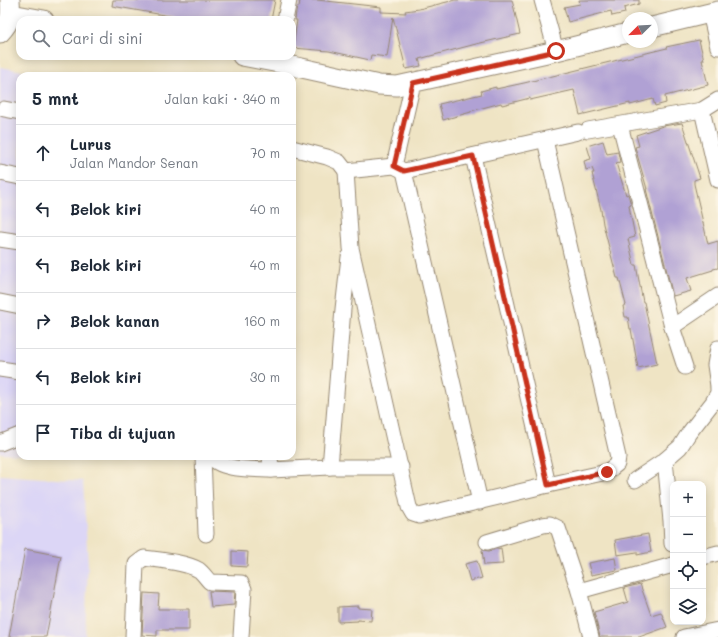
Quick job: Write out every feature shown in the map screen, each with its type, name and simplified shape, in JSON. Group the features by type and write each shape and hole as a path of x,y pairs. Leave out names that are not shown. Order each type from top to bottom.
{"street":[{"path":"286,16 288,0"},
{"path":"542,0 556,51"},
{"path":"0,33 6,26 11,7 34,16"},
{"path":"658,26 714,12 718,47"},
{"path":"283,60 389,86 413,83 622,34"},
{"path":"413,83 399,169 480,502"},
{"path":"346,171 399,169 473,156 583,131 702,110 718,100"},
{"path":"4,109 16,111"},
{"path":"702,110 718,180"},
{"path":"620,125 672,327 685,367"},
{"path":"296,149 327,157 339,162 346,171 351,248 410,507 413,514 419,516 607,472 617,464 618,456 545,140"},
{"path":"473,156 548,485"},
{"path":"0,173 16,176"},
{"path":"0,239 16,241"},
{"path":"330,467 343,310 351,248"},
{"path":"672,327 718,296"},
{"path":"0,302 16,305"},
{"path":"635,480 665,460 680,447 689,433 716,405 718,387 715,365 718,348"},
{"path":"0,369 16,371"},
{"path":"0,431 16,434"},
{"path":"0,443 16,437"},
{"path":"203,460 206,534"},
{"path":"214,460 217,463 228,466 271,463 330,467 401,467"},
{"path":"665,460 671,517"},
{"path":"487,542 543,524 550,524 558,528 579,591 591,637"},
{"path":"706,556 718,553"},
{"path":"133,637 136,564 144,558 174,562 196,569 210,582 241,583 244,590 240,637"},
{"path":"579,591 670,566"},
{"path":"684,637 718,630"}],"shaded area":[{"path":"0,67 29,72 16,72 16,454 0,453"},
{"path":"0,475 83,481 88,564 85,637 0,637"}],"building":[{"path":"113,0 275,0 272,16 169,16 112,6"},
{"path":"300,0 317,0 381,7 381,12 406,13 405,11 455,0 512,0 520,34 419,59 421,66 406,69 393,17 387,57 371,55 370,60 329,51 296,48 297,20 296,16 297,7 299,7"},
{"path":"579,0 639,0 639,4 624,8 625,12 622,12 622,14 612,16 611,11 568,22 564,7 580,4"},
{"path":"699,40 708,85 665,96 666,103 655,106 653,99 580,115 574,90 502,105 501,103 443,120 439,104 482,94 481,91 496,87 496,89 524,83"},
{"path":"682,123 700,178 694,180 694,184 708,244 718,241 718,268 687,278 691,291 673,296 647,189 635,147 639,146 636,135 663,126"},
{"path":"603,141 607,154 618,152 620,162 616,163 626,195 628,194 631,205 629,206 635,237 628,239 634,265 636,265 657,364 638,368 628,317 625,317 623,306 626,305 619,278 617,278 603,224 592,173 594,173 592,168 586,170 584,161 591,159 587,146"},
{"path":"648,534 651,552 637,555 637,552 617,555 615,540"},
{"path":"501,548 503,564 484,565 482,550 489,551"},
{"path":"25,549 61,556 46,637 9,637"},
{"path":"232,551 248,552 247,567 232,566"},
{"path":"615,558 617,570 591,575 588,563"},
{"path":"477,561 482,578 470,581 465,564"},
{"path":"640,584 651,615 661,612 667,627 639,637 600,637 594,612 628,602 624,588"},
{"path":"209,591 235,592 234,605 211,607"},
{"path":"144,593 159,594 158,609 189,609 189,630 157,630 157,636 142,635"},
{"path":"358,606 358,608 372,609 371,621 358,620 338,622 338,607"}],"route":[{"path":"556,51 413,83 394,166 404,171 473,156 548,485 607,472"}]}
